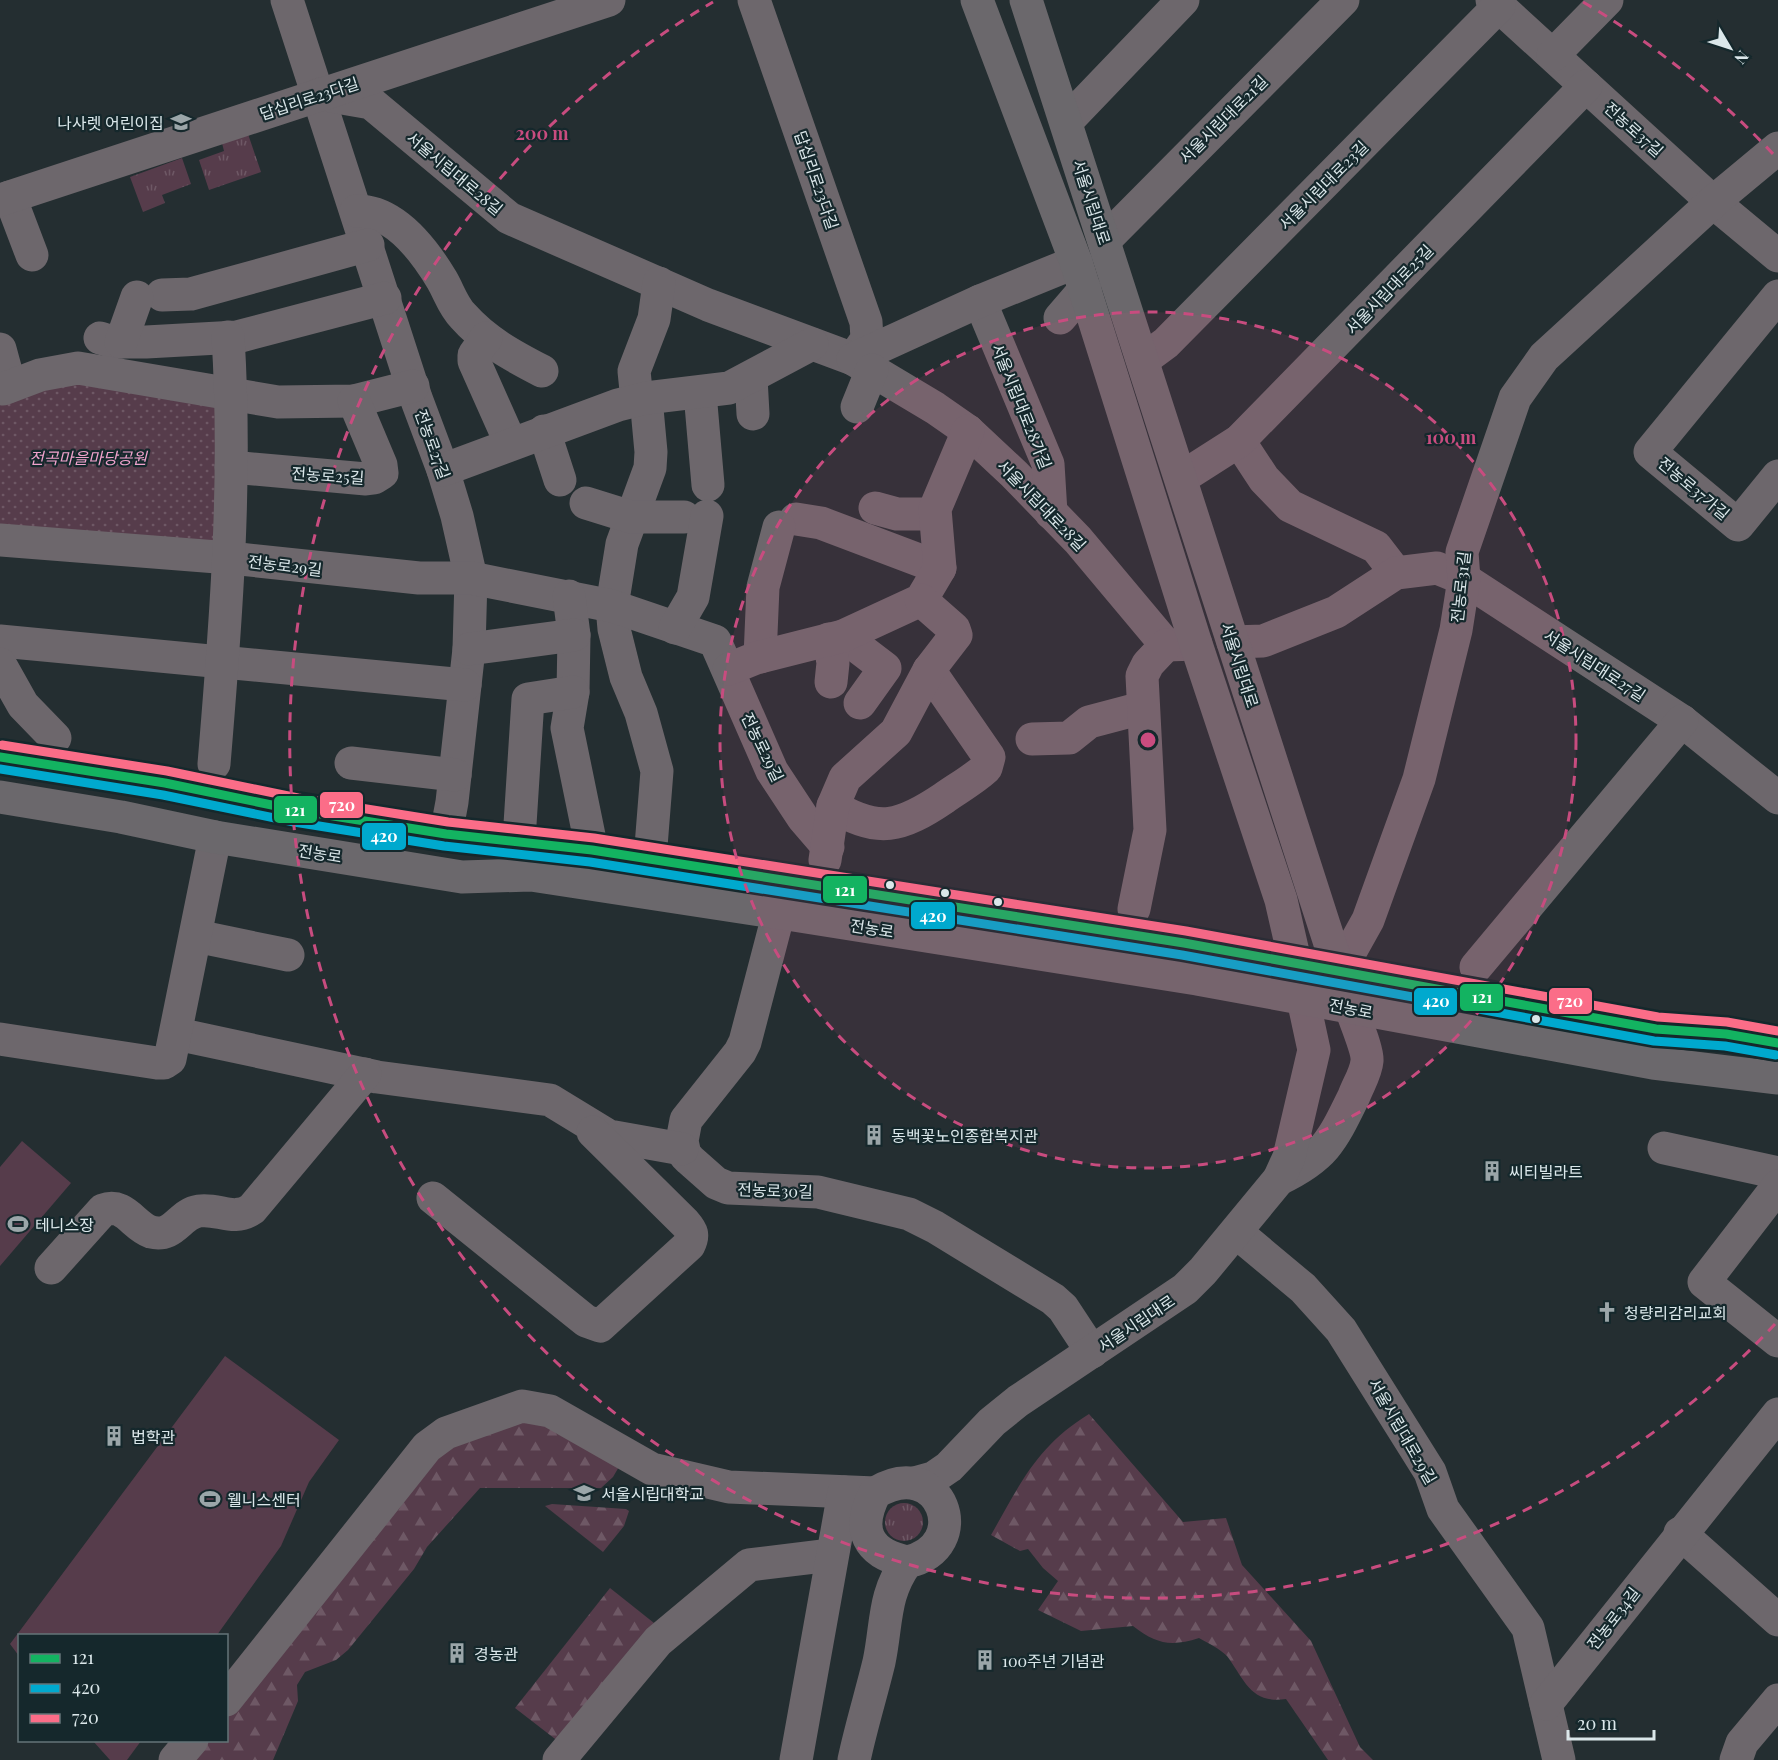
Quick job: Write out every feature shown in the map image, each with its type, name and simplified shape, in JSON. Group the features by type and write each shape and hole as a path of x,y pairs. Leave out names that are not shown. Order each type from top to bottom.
{"main road":[{"name":"서울시립대로","path":"977,0 1081,276 1181,645 1281,900 1303,999"},
{"name":"서울시립대로","path":"1026,0 1351,1008"},
{"name":"전농로","path":"0,757 165,783 218,779 446,834 519,840 650,859 1184,943 1656,1029 1726,1034 1778,1043"},
{"path":"215,837 218,779"},
{"name":"전농로","path":"0,797 121,817 215,837 462,877 531,875 778,912 1197,979 1653,1063 1778,1078"}],"street":[{"name":"전농로27길","path":"287,0 412,386 458,516 471,578 469,649 446,834"},
{"name":"답십리로23다길","path":"32,255 5,199 609,0"},
{"name":"답십리로23다길","path":"754,0 866,322 867,339 863,365"},
{"path":"1066,122 1183,0"},
{"name":"서울시립대로21길","path":"1105,240 1343,0"},
{"path":"1553,55 1607,0"},
{"name":"전농로37길","path":"1496,3 1713,202 1778,256"},
{"name":"서울시립대로23길","path":"1143,360 1166,343 1496,3"},
{"name":"서울시립대로25길","path":"1181,478 1239,441 1586,86"},
{"name":"서울시립대로28길","path":"318,94 371,103 509,218 708,305 863,365 968,431 1181,645"},
{"name":"전농로31길","path":"1339,972 1368,920 1419,780 1456,630 1464,579 1462,552 1515,398 1544,357 1713,202 1778,148"},
{"path":"356,211 380,214 403,231 438,274 457,309 486,338 516,358 543,371"},
{"path":"368,245 191,294 149,296 110,340 228,337 294,324 385,298"},
{"path":"856,407 863,365 980,301 1081,276"},
{"path":"1060,318 1081,276"},
{"path":"650,859 657,771 639,707 626,676 614,629 612,606 622,544 648,476 651,461 634,370 654,319 659,283"},
{"name":"전농로37가길","path":"1778,296 1650,452 1738,525 1778,476"},
{"name":"서울시립대로28가길","path":"980,301 1048,464 1052,513"},
{"path":"218,779 222,662 230,558 232,395 228,337"},
{"path":"486,338 474,355 474,361 511,444"},
{"path":"443,470 543,431 641,399 729,388 752,378 812,344"},
{"path":"0,349 6,387 46,373 78,368 278,402 354,401 412,386"},
{"path":"752,378 753,414"},
{"path":"675,628 693,597 700,506 700,393"},
{"name":"전농로25길","path":"231,467 366,479 378,477 382,473 381,465 354,401"},
{"path":"543,431 560,480"},
{"path":"729,669 760,657 836,637 921,600 940,568 942,558 934,514 968,431"},
{"path":"1239,441 1264,479 1290,506 1377,547 1396,573"},
{"path":"586,503 631,517 700,506"},
{"path":"875,508 897,514 934,514"},
{"path":"760,657 763,587 788,523 821,523 940,568"},
{"name":"전농로29길","path":"0,540 230,558 385,575 471,578 612,606 715,642 729,669 768,763 803,818 828,847"},
{"name":"서울시립대로27길","path":"1233,642 1263,640 1336,612 1396,573 1437,568 1464,579 1682,721 1778,798"},
{"path":"569,596 574,635 573,692 567,728 592,850"},
{"path":"821,886 832,806 849,772 896,732 929,670 956,632 921,600"},
{"path":"469,649 574,635"},
{"path":"831,682 836,637"},
{"path":"836,637 885,668 860,703"},
{"path":"0,641 465,685"},
{"path":"1134,909 1149,830 1142,676 1148,664 1181,645"},
{"path":"0,664 23,705 55,738"},
{"path":"832,806 853,818 873,824 893,824 914,818 982,772 989,764 988,757 929,670"},
{"path":"519,840 528,699 573,692"},
{"path":"1032,739 1069,738 1089,722 1142,708"},
{"path":"1476,967 1682,721"},
{"path":"351,763 455,776"},
{"path":"0,1039 160,1063 170,1059 177,1034 215,837"},
{"path":"580,1120 601,1132 624,1140 682,1149 686,1120 740,1052 745,1042 778,912"},
{"path":"196,936 288,955"},
{"name":"서울시립대로","path":"915,1483 933,1478 949,1467 971,1442 1018,1401 1185,1289 1279,1179 1295,1137 1314,1050 1303,999"},
{"name":"서울시립대로","path":"1279,1179 1307,1166 1324,1150 1338,1128 1364,1074 1368,1060 1351,1008"},
{"path":"177,1034 365,1074 550,1100 570,1110 685,1223 691,1230 693,1238 681,1252 600,1326 586,1321 433,1198"},
{"path":"51,1268 104,1210 111,1207 119,1209 150,1231 164,1233 174,1230 194,1212 201,1210 232,1217 244,1215 252,1209 365,1074"},
{"path":"1664,1148 1778,1173"},
{"name":"전농로30길","path":"682,1149 690,1161 716,1183 728,1188 818,1192 921,1219 1053,1299 1063,1308 1092,1352"},
{"path":"1778,1186 1704,1282 1778,1341"},
{"name":"서울시립대로29길","path":"1236,1232 1303,1288 1341,1330 1362,1360 1430,1472 1443,1509 1528,1628 1559,1760"},
{"path":"228,1697 427,1447 446,1433 522,1406 550,1411 652,1469 729,1487 862,1501"},
{"name":"전농로34길","path":"1546,1704 1680,1533 1775,1422"},
{"path":"862,1501 867,1533 882,1554 907,1562 921,1559 940,1541 948,1493 971,1442"},
{"path":"796,1760 831,1555 862,1501 896,1483 915,1483 932,1491 941,1502 945,1521"},
{"path":"1680,1533 1778,1620"},
{"path":"861,1726 861,1668 883,1576 876,1548"},
{"path":"559,1760 658,1641 749,1565 831,1555"},
{"path":"854,1760 884,1635 886,1601 897,1575 907,1562"},
{"path":"1736,1760 1743,1743 1778,1700"},
{"path":"175,1760 190,1742"}],"green space":[{"path":"248,134 261,172 209,190 199,160 224,151 222,143"},
{"path":"182,158 191,184 162,195 165,203 143,212 130,177"},
{"name":"전곡마을마당공원","path":"59,376 227,399 225,550 0,532 0,396"},
{"name":"테니스장","path":"22,1141 71,1183 0,1266 0,1167"},
{"name":"웰니스센터","path":"225,1356 339,1440 309,1482 281,1546 218,1634 18,1634 18,1655 10,1644"},
{"path":"522,1412 620,1465 613,1477 601,1488 480,1488 427,1547 414,1569 348,1650 336,1660 305,1672 297,1685 298,1701 273,1760 185,1760 199,1742 228,1742 228,1704 439,1444"},
{"path":"1089,1414 1183,1522 1226,1518 1242,1565 1311,1641 1360,1747 1373,1760 1328,1760 1286,1699 1274,1700 1256,1694 1227,1656 1199,1638 1172,1643 1164,1642 1149,1637 1133,1626 1081,1631 1038,1610 1058,1581 1043,1568 1028,1549 1020,1551 991,1535 1031,1467 1056,1439"},
{"path":"904,1503 918,1508 923,1522 918,1536 904,1541 890,1536 885,1522 890,1508"},
{"path":"552,1504 629,1511 624,1526 603,1552 545,1506"},
{"path":"610,1588 654,1623 559,1742 515,1708"},
{"path":"94,1742 140,1742 127,1760 110,1760"}],"transit line":[{"name":"720","path":"2,745 167,771 298,798 448,822 594,838 1186,931 1658,1017 1727,1022 1778,1031"},
{"name":"121","path":"0,757 165,783 296,810 446,834 592,850 1184,943 1656,1029 1726,1034 1778,1043"},
{"name":"420","path":"0,769 163,795 294,822 444,846 590,862 1182,955 1654,1041 1725,1046 1776,1055"}],"place":[{"name":"나사렛 어린이집","path":"181,122"},
{"name":"동백꽃노인종합복지관","path":"874,1135"},
{"name":"씨티빌라트","path":"1492,1171"},
{"name":"테니스장","path":"18,1224"},
{"name":"청량리감리교회","path":"1607,1312"},
{"name":"법학관","path":"114,1436"},
{"name":"서울시립대학교","path":"584,1493"},
{"name":"웰니스센터","path":"210,1499"},
{"name":"경농관","path":"457,1653"},
{"name":"100주년 기념관","path":"985,1660"}]}
